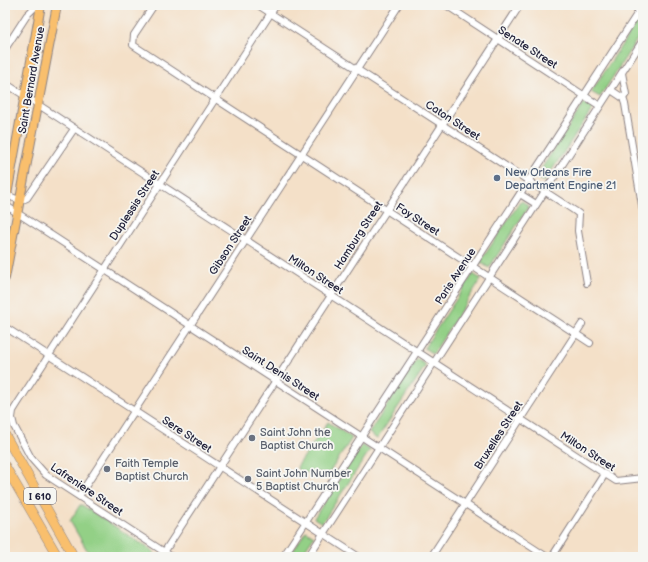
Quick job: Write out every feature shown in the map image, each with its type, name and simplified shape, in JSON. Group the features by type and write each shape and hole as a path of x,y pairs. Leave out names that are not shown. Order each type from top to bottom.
{"highway":[{"name":"I 610","path":"5,435 74,557"},
{"name":"I 610","path":"5,466 58,557"}],"main road":[{"name":"Saint Bernard Avenue","path":"5,206 41,5"},
{"name":"Saint Bernard Avenue","path":"5,278 16,213 57,5"}],"street":[{"path":"5,48 27,15 37,5"},
{"name":"Foy Street","path":"154,5 134,35 133,44 590,343"},
{"name":"Caton Street","path":"258,5 579,214 578,231 587,283"},
{"name":"Duplessis Street","path":"12,418 13,411 18,403 276,5"},
{"name":"Gibson Street","path":"79,496 399,5"},
{"name":"Senate Street","path":"446,5 600,106"},
{"name":"Hamburg Street","path":"163,554 520,5"},
{"path":"632,5 642,9"},
{"name":"Paris Avenue","path":"283,557 472,266 642,9"},
{"path":"308,557 643,40"},
{"path":"622,74 626,94 623,98"},
{"name":"Milton Street","path":"5,83 616,481 643,478"},
{"path":"611,90 623,98 625,104 643,210"},
{"path":"7,195 19,200 25,200 74,129"},
{"path":"520,194 536,204"},
{"name":"Saint Denis Street","path":"5,206 547,557"},
{"name":"Bruxelles Street","path":"431,557 582,324"},
{"name":"Sere Street","path":"5,327 359,557"},
{"name":"Lafreniere Street","path":"12,418 14,426 27,452 46,475 163,554 172,557"},
{"path":"552,557 605,474"}],"green space":[{"path":"640,17 643,19 643,30 600,97 591,92"},
{"path":"584,103 593,108 544,182 536,177"},
{"path":"522,201 528,208 489,268 480,262"},
{"path":"473,274 481,279 433,354 424,348"},
{"path":"417,359 426,365 377,439 369,433"},
{"path":"328,422 352,438 329,473 299,472 297,467"},
{"path":"362,445 370,450 322,523 314,518"},
{"path":"80,505 154,552 154,557 91,557 70,521"},
{"path":"306,531 314,536 300,557 289,557"}],"place":[{"name":"New Orleans Fire Department Engine 21","path":"497,178"},
{"name":"Saint John the Baptist Church","path":"252,438"},
{"name":"Faith Temple Baptist Church","path":"107,469"},
{"name":"Saint John Number 5 Baptist Church","path":"248,479"}]}
